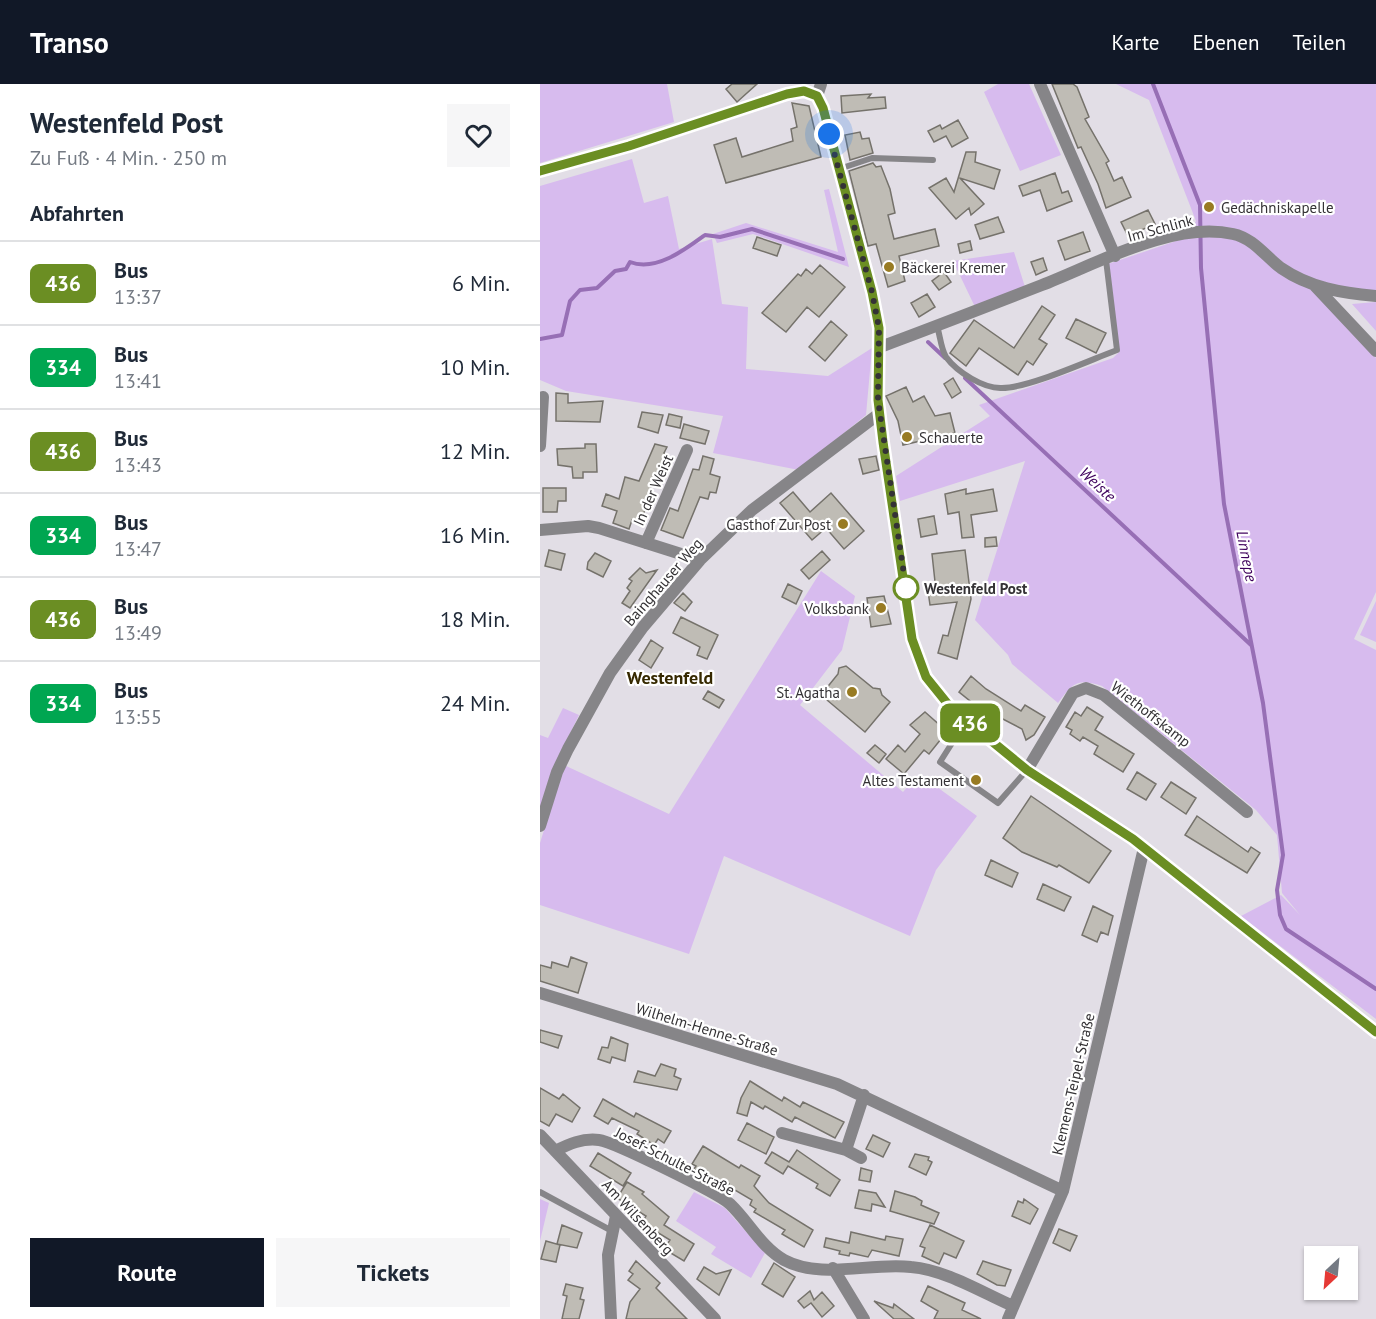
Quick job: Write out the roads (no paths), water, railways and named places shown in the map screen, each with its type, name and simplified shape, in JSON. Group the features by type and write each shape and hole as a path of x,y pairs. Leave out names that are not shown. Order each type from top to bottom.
{"main road":[{"path":"540,171 629,146 787,94 819,90 872,292 880,347 878,387 880,413 912,639 926,677 951,708 1027,770 1144,848 1376,1032"}],"street":[{"name":"Im Schlink","path":"1040,84 1110,258"},
{"name":"Im Schlink","path":"880,347 1110,258 1190,233 1213,231 1236,234 1252,242 1279,267 1315,286 1347,294 1376,296"},
{"path":"1315,286 1376,351"},
{"path":"540,446 543,397"},
{"name":"Bainghauser Weg","path":"540,826 557,772 610,674 643,627 699,560 752,510 880,413"},
{"name":"In der Weist","path":"646,543 687,450"},
{"name":"In der Weist","path":"540,530 588,526 699,560"},
{"name":"Wiethoffskamp","path":"1027,770 1073,693 1086,688 1104,694 1247,812"},
{"name":"Klemens-Teipel-Straße","path":"1008,1319 1062,1191 1144,848"},
{"name":"Wilhelm-Henne-Straße","path":"540,993 864,1095 1062,1191"},
{"path":"846,1150 864,1095"},
{"path":"782,1133 846,1150 861,1158"},
{"name":"Am Wilsenberg","path":"540,1136 715,1319"},
{"name":"Josef-Schulte-Straße","path":"555,1150 573,1142 588,1139 615,1146 728,1202 764,1244 784,1260 806,1267 909,1266 925,1269 1013,1306"},
{"path":"611,1319 609,1255 616,1216"},
{"path":"833,1268 864,1319"}],"lane":[{"path":"838,169 872,158 933,160"},
{"path":"937,326 946,356 965,374 984,384 1002,388 1030,381 1117,350 1110,258"},
{"path":"967,720 940,762 998,803 1027,770"},
{"path":"540,1192 612,1231"}],"waterway":[{"name":"Linnepe","path":"1153,84 1200,205 1201,268 1224,504 1263,703 1283,855 1277,890 1280,915 1286,929 1376,989"},
{"name":"Weiste","path":"540,339 562,335 570,301 580,290 597,288 615,271 626,269 630,262 650,264 670,258 705,235 720,237 752,229 843,259"},
{"name":"Weiste","path":"928,342 945,358"},
{"name":"Weiste","path":"965,378 1251,645"}],"place":[{"name":"Gedächniskapelle","path":"1209,207"},
{"name":"Bäckerei Kremer","path":"889,267"},
{"name":"Schauerte","path":"907,437"},
{"name":"Gasthof Zur Post","path":"843,524"},
{"name":"Westenfeld Post","path":"906,588"},
{"name":"Volksbank","path":"881,608"},
{"name":"St. Agatha","path":"852,692"},
{"name":"Altes Testament","path":"976,780"}],"district":[{"name":"Westenfeld","path":"670,677"}]}
